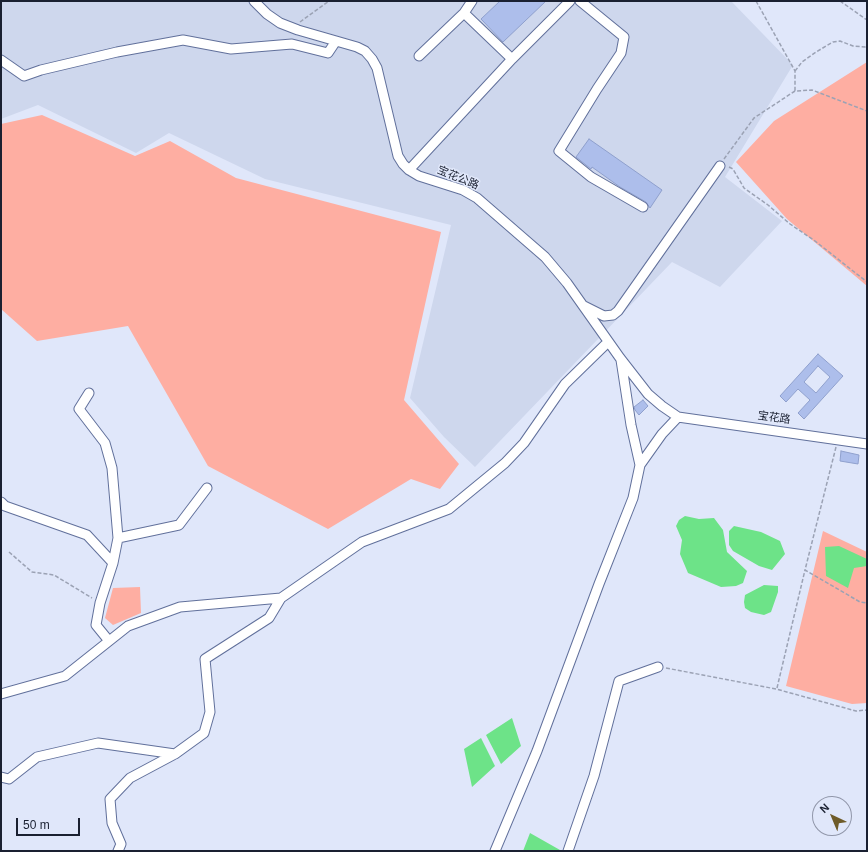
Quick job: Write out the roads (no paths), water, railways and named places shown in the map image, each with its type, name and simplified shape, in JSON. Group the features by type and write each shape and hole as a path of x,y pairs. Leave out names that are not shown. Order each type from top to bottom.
{"street":[{"name":"宝花公路","path":"254,1 267,14 280,23 292,28 357,47 365,51 377,68 398,156 409,170 419,176 463,190 477,198 545,257 567,284 608,342 648,394 678,417"},
{"path":"419,56 464,13 472,1"},
{"path":"409,170 512,59 570,1"},
{"path":"580,1 624,37 621,53 559,151 591,177 643,207"},
{"path":"464,13 512,59"},
{"path":"1,60 24,76 41,70 109,54 183,40 231,49 292,44 328,53 336,41"},
{"path":"583,306 604,316 613,315 618,311 721,165"},
{"path":"118,851 121,844 112,823 110,799 130,778 175,754 204,733 210,712 205,659 269,618 281,598 362,542 449,509 510,458 524,443 565,384 608,342"},
{"path":"495,851 537,751 599,584 634,498 640,465 631,425 620,358"},
{"path":"89,393 79,409 105,443 112,468 118,538 113,563 100,604 96,625 110,641"},
{"path":"640,465 662,434 678,417"},
{"name":"宝花路","path":"678,417 867,444"},
{"path":"118,538 179,525 207,488"},
{"path":"1,502 5,506 87,535 113,563"},
{"path":"1,694 64,676 128,626 180,607 281,598"},
{"path":"568,851 594,776 619,681 658,667"},
{"path":"1,777 9,779 37,757 98,743 175,754"}]}
